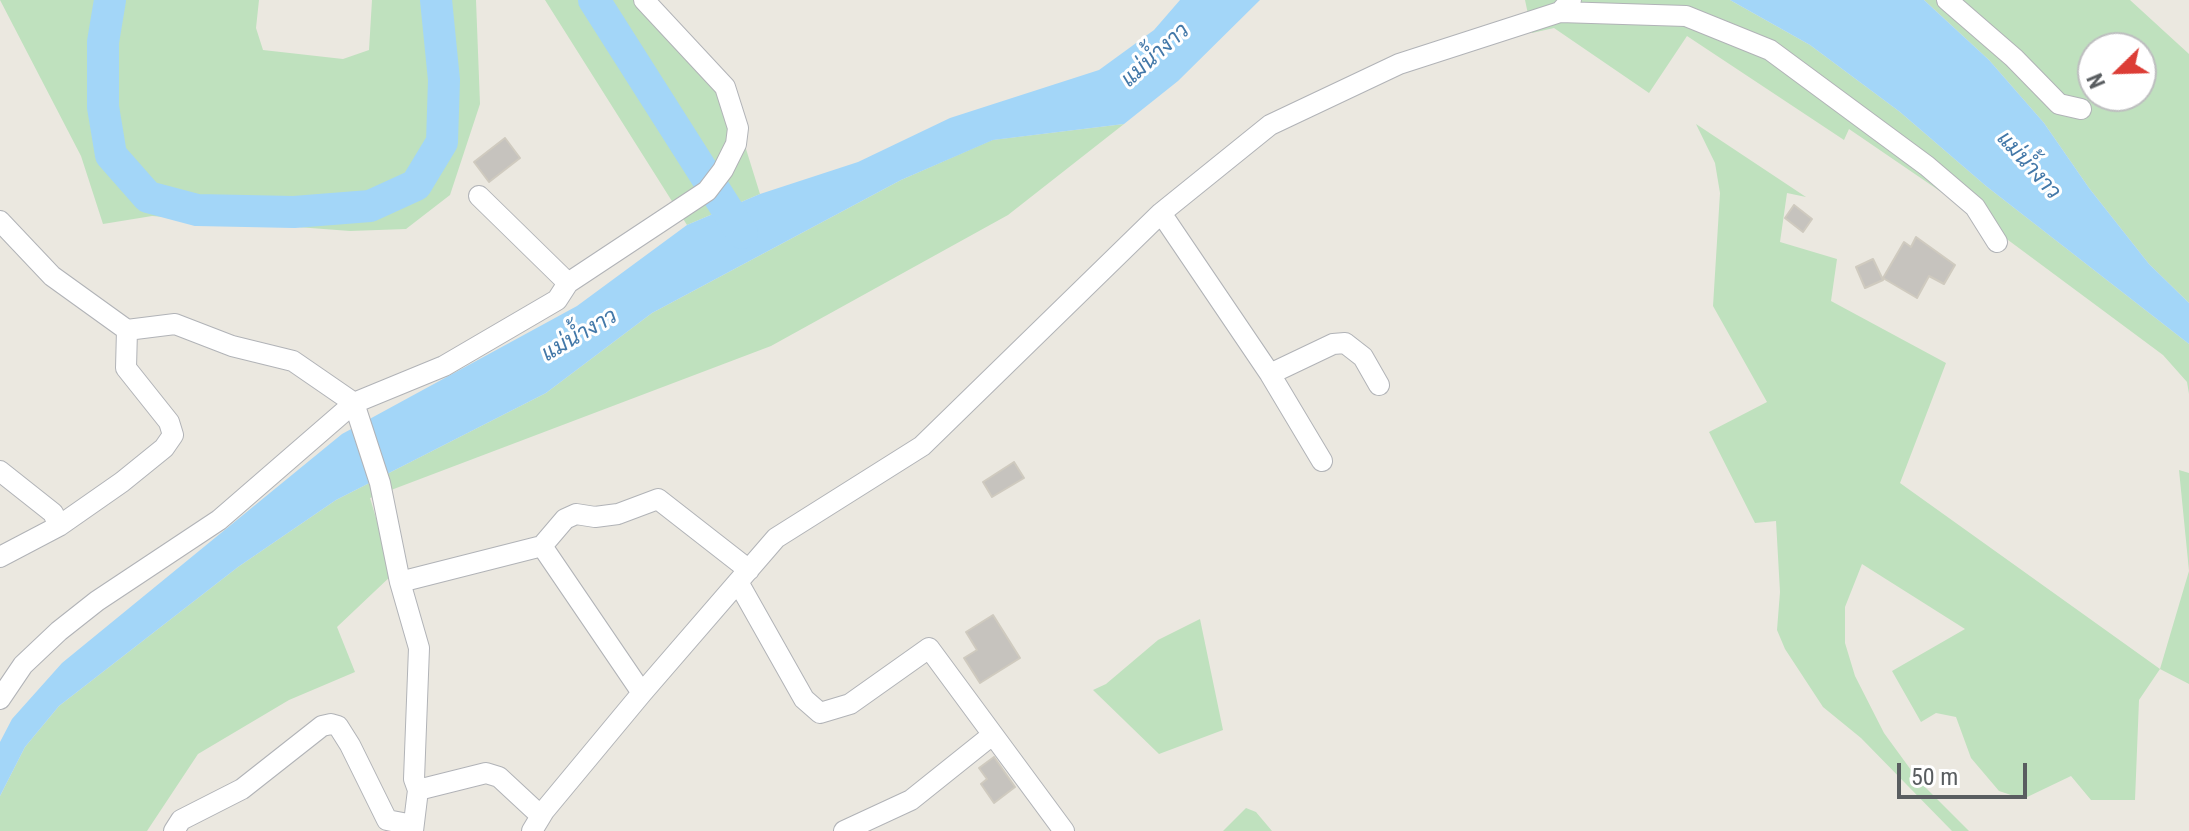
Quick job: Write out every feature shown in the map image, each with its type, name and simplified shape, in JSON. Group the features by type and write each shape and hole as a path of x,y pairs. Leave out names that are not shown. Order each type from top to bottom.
{"street":[{"path":"0,699 23,665 59,631 97,601 219,520 358,410 444,366 557,300 568,283 707,191 723,170 736,144 738,128 725,87 644,0"},
{"path":"1947,0 2014,58 2059,104 2077,108"},
{"path":"418,790 486,773 499,777 537,823 642,693 776,538 922,446 1161,213 1270,125 1399,64 1566,6 1686,16 1770,50 1975,207 1997,242"},
{"path":"479,196 568,283"},
{"path":"1161,213 1270,374 1322,461"},
{"path":"0,221 52,276 127,330 175,324 232,346 293,361 358,410 380,483 400,582 419,648 414,779 418,790 413,828 387,820 350,745 338,726 331,724 322,726 242,789 181,820 174,831"},
{"path":"0,557 59,526 122,482 164,448 173,435 169,422 126,368 127,330"},
{"path":"1270,374 1333,344 1345,343 1363,357 1379,385"},
{"path":"0,471 53,513 59,526"},
{"path":"400,582 542,546 565,519 576,514 595,517 618,514 658,499 743,576 804,699 820,713 850,704 929,648 1064,831"},
{"path":"542,546 642,693"},
{"path":"845,831 911,800 991,736"}],"green space":[{"path":"0,0 259,0 256,28 263,50 343,59 369,50 372,0 476,0 480,104 450,195 406,229 350,231 152,216 103,224 81,156"},
{"path":"545,0 652,0 723,75 760,194 687,225"},
{"path":"1525,0 1730,0 1810,45 1900,112 1986,186 2189,344 2189,394 2187,382 2163,355 1969,211 1849,129 1844,140 1687,36 1649,93 1554,28 1532,33"},
{"path":"1924,0 2130,0 2189,54 2189,303 2149,264 2089,188 2044,123 1989,60"},
{"path":"1124,124 1008,215 771,346 370,498 393,574 337,627 355,672 289,700 198,754 147,831 0,831 0,796 25,747 59,706 238,567 336,500 546,393 652,313 901,180 992,140"},
{"path":"1696,124 1806,197 1787,193 1780,242 1837,259 1831,301 1946,363 1900,483 2160,669 2139,700 2135,800 2091,800 2071,776 2023,799 1999,791 1971,758 1956,717 1936,713 1921,722 1892,671 1965,629 1862,564 1845,607 1845,643 1855,676 1884,733 1919,781 1969,831 1952,831 1861,738 1823,707 1785,649 1777,630 1780,592 1776,521 1755,523 1709,432 1767,402 1713,306 1720,193 1715,163"},
{"path":"2179,470 2189,473 2189,571"},
{"path":"2189,571 2189,684 2160,669"},
{"path":"1200,619 1223,730 1159,754 1093,690 1106,684 1158,640"},
{"path":"1246,808 1256,812 1272,831 1223,831"}],"water":[{"name":"แม่น้ำงาว","path":"1180,0 1260,0 1178,81 1124,124 993,140 901,180 652,313 546,393 336,500 238,567 59,706 25,747 0,796 0,742 12,719 62,663 342,434 577,306 687,225 760,194 858,162 950,118 1099,70 1154,30"},
{"name":"แม่น้ำงาว","path":"1730,0 1924,0 1989,60 2044,123 2089,188 2149,264 2189,303 2189,344 1986,186 1900,112 1810,45"}],"building":[{"path":"505,138 520,158 489,182 474,162"},
{"path":"1794,205 1812,219 1803,232 1785,218"},
{"path":"1916,237 1955,265 1944,284 1929,276 1917,298 1883,278 1904,242 1911,247"},
{"path":"1873,259 1883,280 1865,288 1856,267"},
{"path":"1014,462 1024,478 992,497 983,482"},
{"path":"993,615 1020,658 980,683 964,658 977,650 966,632"},
{"path":"994,757 1015,787 994,803 981,784 987,779 979,768"}],"waterway":[{"path":"110,0 103,42 103,107 111,155 148,197 197,210 294,212 370,206 416,185 442,142 444,80 436,0"},
{"path":"594,0 742,233"}]}
